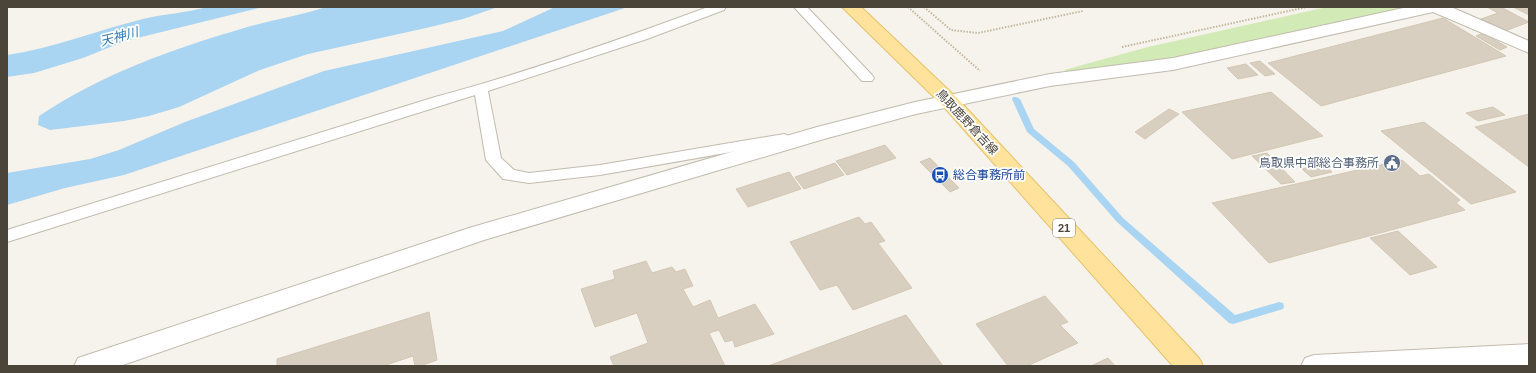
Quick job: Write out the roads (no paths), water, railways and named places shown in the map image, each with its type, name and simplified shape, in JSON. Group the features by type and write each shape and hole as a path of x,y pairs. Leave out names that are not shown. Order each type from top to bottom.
{"main road":[{"name":"鳥取鹿野倉吉線","path":"852,7 944,96 1190,366"}],"street":[{"path":"87,366 477,234 817,134 915,108 944,96 1173,64 1432,7"},
{"path":"1437,7 1529,48"},
{"path":"135,366 166,338"},
{"path":"1314,366 1529,355"}],"lane":[{"path":"7,236 425,105 481,89 642,36 720,7"},
{"path":"800,7 867,78"},
{"path":"481,89 494,160 509,175 529,178 600,170 817,134"}],"water":[{"name":"天神川","path":"207,7 263,7 125,41 83,58 34,73 7,77 7,55 42,48 126,23"},
{"path":"326,7 498,7 463,19 308,54 260,70 179,107 149,116 124,121 50,130 38,125 39,116 63,101 88,87 138,64 190,45 244,28"},
{"path":"555,7 628,7 124,175 65,188 7,205 7,173 90,159 119,150 185,122 324,71 503,31"}],"waterway":[{"path":"1016,99 1030,130 1071,164 1120,220 1233,320 1279,306"}],"place":[{"name":"鳥取県中部総合事務所","path":"1392,163"},
{"name":"総合事務所前","path":"940,175"}]}
